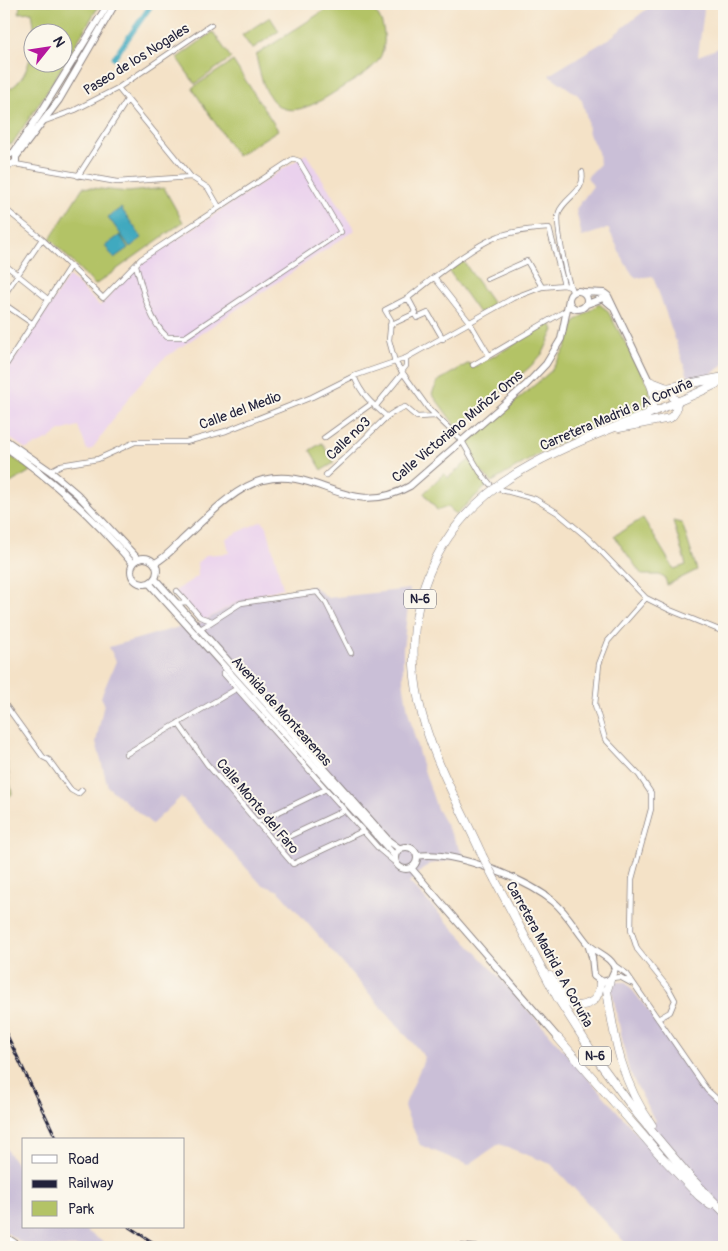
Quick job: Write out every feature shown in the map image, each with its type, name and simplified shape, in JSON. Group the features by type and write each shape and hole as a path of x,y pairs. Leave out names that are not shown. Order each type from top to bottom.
{"highway":[{"path":"650,381 667,388 724,379"},
{"name":"Carretera Madrid a A Coruña","path":"724,379 667,407 570,445 529,465 492,490 456,526 438,551 426,577 416,616 413,662 419,703 431,742 482,855 557,998 596,1058 638,1115 690,1177 724,1213"},
{"path":"650,381 654,391 667,407"},
{"path":"612,428 666,420 674,414 676,403 667,388"},
{"path":"648,414 654,402 654,391"},
{"name":"N-6","path":"517,924 565,998 573,1006 585,1006 595,1000 600,991 600,981"},
{"path":"611,979 607,990 622,1069 637,1102 690,1177"},
{"path":"558,1038 699,1196 724,1213"}],"main road":[{"path":"12,162 108,4"},
{"path":"12,162 45,121 116,4"},
{"path":"566,319 572,290 604,293 611,301 650,381"},
{"path":"583,292 588,298 587,304"},
{"path":"566,319 584,308 587,304 603,298 614,307"},
{"path":"569,299 570,305 578,310"},
{"name":"Calle Victoriano Muñoz Oms","path":"155,563 238,491 256,482 282,478 300,480 356,498 371,500 385,498 410,486 538,374 552,357 561,339 566,319"},
{"path":"4,439 90,508 135,562"},
{"path":"4,446 48,474"},
{"path":"147,558 155,563 157,573 152,581 142,584 135,580 131,571 135,562 147,558"},
{"name":"Avenida de Montearenas","path":"152,581 201,628 389,841 400,849"},
{"name":"Avenida de Montearenas","path":"152,581 395,856"},
{"path":"409,847 418,856 417,862 411,868 404,869 398,865 395,856 400,849 409,847"},
{"name":"Carretera Madrid a A Coruña","path":"418,856 437,856 513,877 553,902 567,915 588,944 606,959"},
{"path":"411,868 518,989 558,1038"},
{"name":"Carretera Madrid a A Coruña","path":"588,944 593,965"},
{"path":"606,959 614,965 611,979 600,981 594,976 593,965 597,960 606,959"},
{"path":"4,1236 21,1247"}],"street":[{"name":"Paseo de los Nogales","path":"45,121 75,110 118,88 211,25"},
{"path":"118,88 191,177 208,188 220,207"},
{"path":"78,176 128,100"},
{"path":"4,208 42,239 103,298 136,264 141,259 293,158 299,161 341,232 184,337 167,337 159,330 140,282 136,264"},
{"path":"12,162 117,182 191,177"},
{"path":"572,290 560,242 558,217 562,206 580,187 582,172"},
{"path":"490,484 480,472 462,441 436,416 394,362 388,340 391,320 385,310 408,298 434,277 498,236 518,231 549,228 564,285 572,290"},
{"path":"4,295 42,239"},
{"path":"487,279 527,261 542,287"},
{"path":"4,264 49,300"},
{"path":"4,368 70,266"},
{"path":"434,277 470,323 489,354"},
{"name":"Calle del Medio","path":"48,474 61,465 98,459 135,442 186,442 226,431 312,397 354,376 406,358 513,298 542,287 564,285"},
{"path":"408,298 417,318 428,313 442,339"},
{"path":"4,304 33,324"},
{"path":"390,325 414,313"},
{"path":"473,365 489,354 555,319 566,319"},
{"path":"555,319 566,319"},
{"path":"555,319 566,319"},
{"path":"324,438 373,406 402,372 406,366 406,358"},
{"path":"354,376 360,390 373,406 386,416 404,407 417,417 436,416"},
{"name":"Calle nº3","path":"326,475 372,432 386,416"},
{"path":"502,490 535,499 558,513 589,539 646,598 724,632"},
{"path":"177,591 200,617 212,622"},
{"path":"200,617 201,628 241,603 317,592 326,603 351,653"},
{"path":"646,598 608,641 599,664 595,705 605,738 647,785 653,800 635,863 630,918 637,949 669,989 675,1000 670,1012 658,1019"},
{"path":"176,603 187,602"},
{"path":"223,673 390,861 398,865"},
{"path":"126,754 236,689"},
{"path":"4,703 35,748 43,757 50,760 71,790 78,794 82,790"},
{"name":"Calle Monte del Faro","path":"178,723 207,764 293,864 363,830"},
{"path":"258,822 326,789"},
{"path":"275,843 345,810"},
{"path":"614,965 627,974 632,984 707,1090 720,1101"},
{"path":"611,979 620,977 632,984"}],"shaded area":[{"path":"653,4 702,4 704,10 698,56 724,46 724,364 708,377 689,379 653,276 637,278 633,275 608,228 582,237 576,209 593,186 587,177 600,164 598,152 588,132 587,118 582,101 578,95 549,75 610,38"},
{"path":"306,154 355,230 163,359 136,388 92,449 87,450 78,426 60,431 49,439 26,449 4,434 4,375 69,276 100,306 129,274 147,259"},
{"path":"262,521 267,527 283,588 239,601 201,622 173,592 198,576 197,563 206,555 229,553 226,538"},
{"path":"313,586 328,598 410,589 403,649 403,681 408,711 420,758 437,809 465,858 429,864 409,882 491,968 640,1137 655,1121 629,1071 611,987 617,982 626,982 659,1024 708,1096 724,1105 724,1243 720,1247 629,1247 551,1164 499,1144 468,1165 420,1145 404,1107 425,1057 279,891 261,884 181,797 152,824 108,787 96,742 104,703 101,697 116,661 109,647 200,623 242,600"},
{"path":"4,1146 22,1172 22,1228 82,1228 106,1244 103,1247 28,1247 4,1231"}],"green space":[{"path":"20,4 100,4 72,50 72,22 34,22 32,12 19,13"},
{"path":"334,4 361,4 375,12 383,28 384,45 382,54 378,61 365,73 320,101 293,110 282,108 273,101 266,91 256,55"},
{"path":"270,17 279,31 252,49 242,35"},
{"path":"213,32 231,58 195,84 177,58"},
{"path":"233,61 278,130 237,156 192,88"},
{"path":"25,72 59,72 12,144 4,143 4,92 16,84"},
{"path":"83,187 128,192 164,188 183,222 95,285 50,239"},
{"path":"463,261 494,306 479,313 449,271"},
{"path":"599,304 607,310 650,387 650,408 622,421 611,421 554,445 492,482 478,468 465,445 551,371 566,347 575,321"},
{"path":"551,323 554,330 543,353 531,366 458,429 432,394 438,381 469,363 473,368"},
{"path":"322,443 334,463 322,470 310,450"},
{"path":"4,452 32,470 4,487"},
{"path":"469,460 488,485 456,514 448,507 437,510 424,493 444,473 448,478"},
{"path":"643,518 674,569 686,565 673,521 682,523 697,570 667,585 665,578 659,575 642,575 614,536"},
{"path":"6,756 12,794 4,802 4,757"}],"water":[{"path":"121,208 142,238 130,247 108,217"},
{"path":"120,235 128,248 114,258 105,246"}],"waterway":[{"path":"114,58 152,4"}],"railway":[{"path":"4,1029 56,1138"},
{"path":"131,1228 160,1247"},
{"path":"403,1247 440,1243 487,1247"}]}
